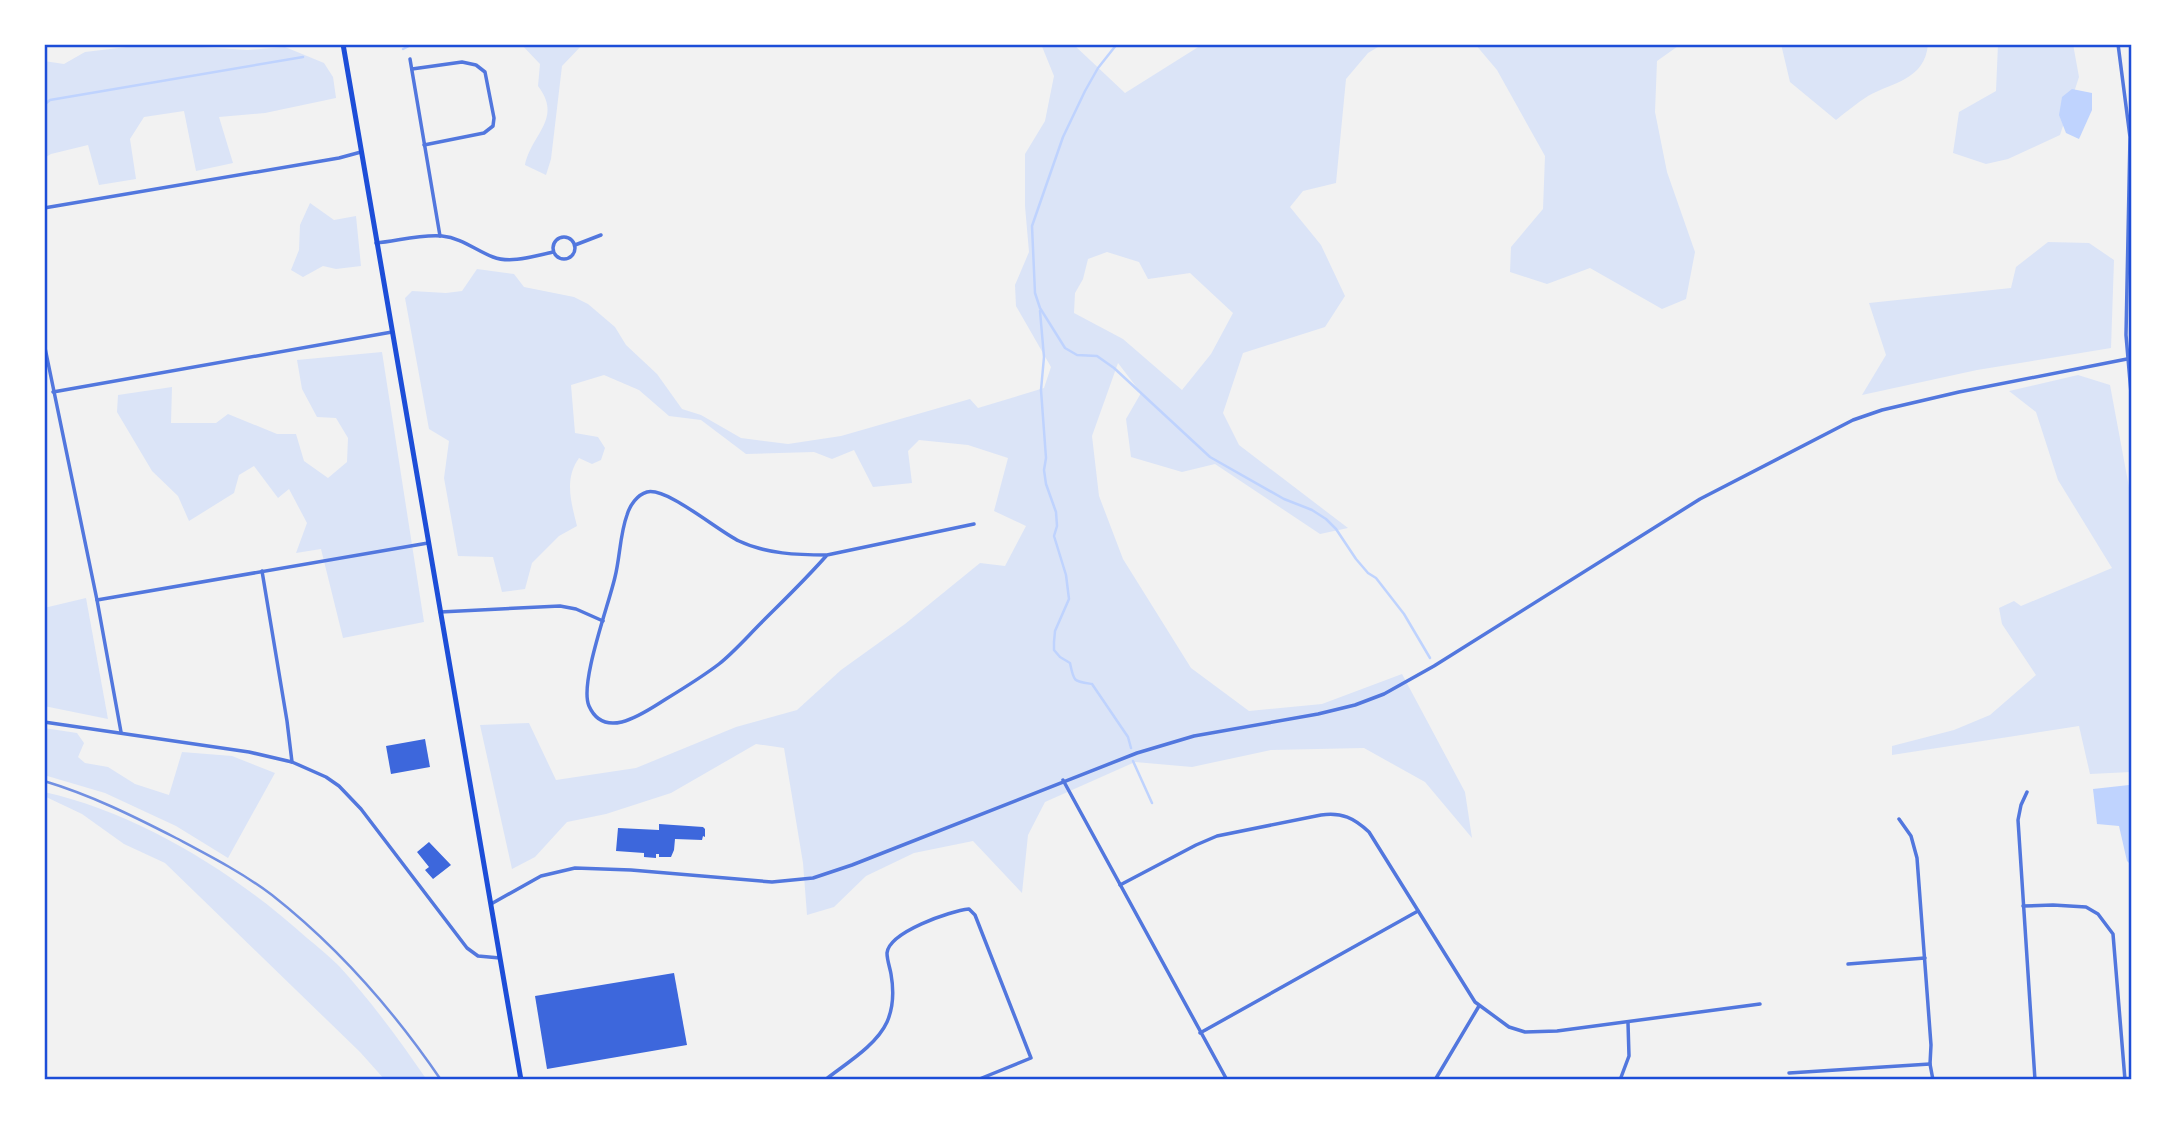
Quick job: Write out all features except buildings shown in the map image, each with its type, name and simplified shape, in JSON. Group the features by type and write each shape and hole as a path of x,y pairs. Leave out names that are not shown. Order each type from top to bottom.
{"main road":[{"path":"343,44 521,1080"}],"street":[{"path":"2118,44 2130,137 2131,220 2126,307 2131,393"},
{"path":"410,59 440,236"},
{"path":"412,69 462,62 477,65 485,72 494,118 493,126 484,134 424,145"},
{"path":"44,208 340,158 363,151"},
{"path":"575,245 601,235"},
{"path":"376,243 440,236 467,242 494,257 505,259 553,252"},
{"path":"558,238 568,238 575,245 574,253 566,260 558,258 553,252 552,246 558,238"},
{"path":"53,392 392,332"},
{"path":"44,343 121,732"},
{"path":"491,904 541,876 575,868 772,882 813,878 852,865 1063,780 1181,739 1355,705 1384,694 1434,667 1699,499 1853,420 1882,410 1959,392 2127,359"},
{"path":"827,555 721,662 650,709 624,722 611,723 593,713 587,701 587,682 615,577 626,515 633,502 644,493 657,491 668,495 722,531 751,546 804,555 827,555 974,524"},
{"path":"97,600 428,543"},
{"path":"262,571 288,721 292,762"},
{"path":"440,612 560,606 576,609 603,621"},
{"path":"44,722 237,750 292,762 326,777 352,799 467,948 478,956 500,958"},
{"path":"1063,780 1227,1080"},
{"path":"2027,792 2018,820 2035,1080"},
{"path":"1120,885 1217,836 1338,814 1350,817 1369,832 1479,1006 1503,1024 1525,1031 1557,1031 1760,1004"},
{"path":"1899,819 1911,836 1917,858 1933,1080"},
{"path":"2023,906 2086,907 2098,914 2113,934 2125,1080"},
{"path":"825,1080 874,1041 887,1022 893,999 887,954 892,943 904,933 957,911 969,909 975,915 1031,1058 977,1080"},
{"path":"1200,1033 1418,911"},
{"path":"1848,964 1925,958"},
{"path":"1435,1080 1479,1006"},
{"path":"1620,1080 1629,1056 1628,1023"},
{"path":"1788,1073 1930,1064"}],"shaded area":[{"path":"152,44 248,50 285,47 324,63 333,77 336,98 265,113 219,117 233,163 196,171 184,111 144,117 130,139 136,179 99,185 88,145 44,158 44,61 64,64 85,52"},
{"path":"521,44 583,44 562,66 551,159 546,175 525,165 544,126 548,108 538,86 540,64"},
{"path":"1041,44 1073,44 1125,93 1203,44 1383,44 1368,53 1346,79 1336,183 1303,191 1290,207 1321,245 1345,296 1325,327 1243,353 1223,413 1239,445 1348,528 1320,534 1215,464 1182,472 1131,457 1126,419 1141,393 1118,363 1092,436 1099,496 1123,559 1191,668 1249,711 1322,704 1402,674 1465,792 1472,838 1425,782 1364,748 1271,750 1192,767 1135,762 1045,802 1028,835 1022,893 973,841 914,853 866,876 834,907 807,915 803,863 784,748 756,744 671,793 606,814 567,822 535,857 512,869 480,725 529,723 556,780 636,768 736,727 797,710 841,670 905,624 980,563 1005,566 1026,526 994,511 1008,458 968,445 919,440 908,451 912,483 873,487 854,450 832,459 814,452 746,454 701,420 669,416 639,390 604,375 571,385 575,433 598,437 605,448 601,460 592,464 579,458 574,466 570,491 577,526 559,536 532,563 525,589 502,592 493,557 458,556 444,478 449,441 429,429 405,298 412,291 462,291 477,269 514,274 524,287 574,297 588,304 615,327 626,345 657,374 682,409 701,415 741,438 788,444 841,436 970,399 978,408 1044,388 1051,367 1016,306 1015,285 1029,252 1025,206 1025,154 1045,121 1054,76","holes":["1107,252 1139,262 1148,279 1190,273 1233,313 1211,354 1182,390 1123,339 1074,313 1075,293 1083,279 1088,259"]},
{"path":"1475,44 1681,44 1657,61 1655,112 1667,172 1695,252 1686,299 1662,309 1590,268 1547,284 1510,272 1511,247 1543,209 1545,156 1497,70"},
{"path":"1781,44 1928,44 1926,56 1914,73 1868,96 1836,120 1790,82"},
{"path":"1998,44 2073,44 2079,77 2060,135 2008,159 1986,164 1953,153 1959,112 1996,91"},
{"path":"310,203 334,220 356,216 361,266 336,269 323,266 303,277 291,270 299,250 300,225"},
{"path":"2048,242 2089,243 2114,260 2111,348 1977,370 1862,395 1886,355 1869,303 2011,288 2016,267"},
{"path":"382,352 424,622 343,638 321,549 296,553 307,523 289,489 278,498 254,466 239,475 234,493 189,521 178,496 152,471 117,412 118,395 172,387 171,423 216,423 228,414 277,434 296,434 304,461 328,478 347,462 348,438 336,418 317,417 302,389 297,360"},
{"path":"2078,375 2110,385 2131,498 2131,772 2090,774 2079,726 1892,755 1892,746 1954,730 1990,715 2036,675 2002,624 1999,608 2014,601 2021,606 2112,568 2058,480 2036,412 2009,391"},
{"path":"86,598 108,719 44,706 44,608"},
{"path":"44,728 77,733 84,743 78,757 85,763 108,767 135,784 169,795 182,752 232,756 275,773 228,858 176,826 105,793 44,775"},
{"path":"44,792 80,802 150,830 184,848 249,891 339,966 385,1021 427,1080 385,1080 360,1052 165,863 124,844 82,814 44,796"}],"water":[{"path":"2072,89 2092,93 2092,110 2079,139 2066,133 2059,115 2062,97"},
{"path":"2129,785 2131,865 2127,861 2119,826 2097,824 2093,789"}],"waterway":[{"path":"403,49 413,44"},
{"path":"1117,44 1098,68 1063,137 1032,226 1035,293 1040,308 1065,348 1077,355 1097,356 1114,368 1210,457 1284,499 1312,510 1326,519 1356,559 1376,578 1404,614 1430,658"},
{"path":"44,105 50,100 303,57"},
{"path":"1040,311 1044,357 1041,390 1046,458 1044,470 1056,512 1057,526 1054,536 1066,575 1069,599 1055,631 1054,650 1070,663 1075,680 1092,684 1128,737 1131,748"},
{"path":"1133,761 1152,803"}],"railway":[{"path":"44,781 128,814 225,865 272,895 320,936 364,981 404,1029 441,1080"}]}
